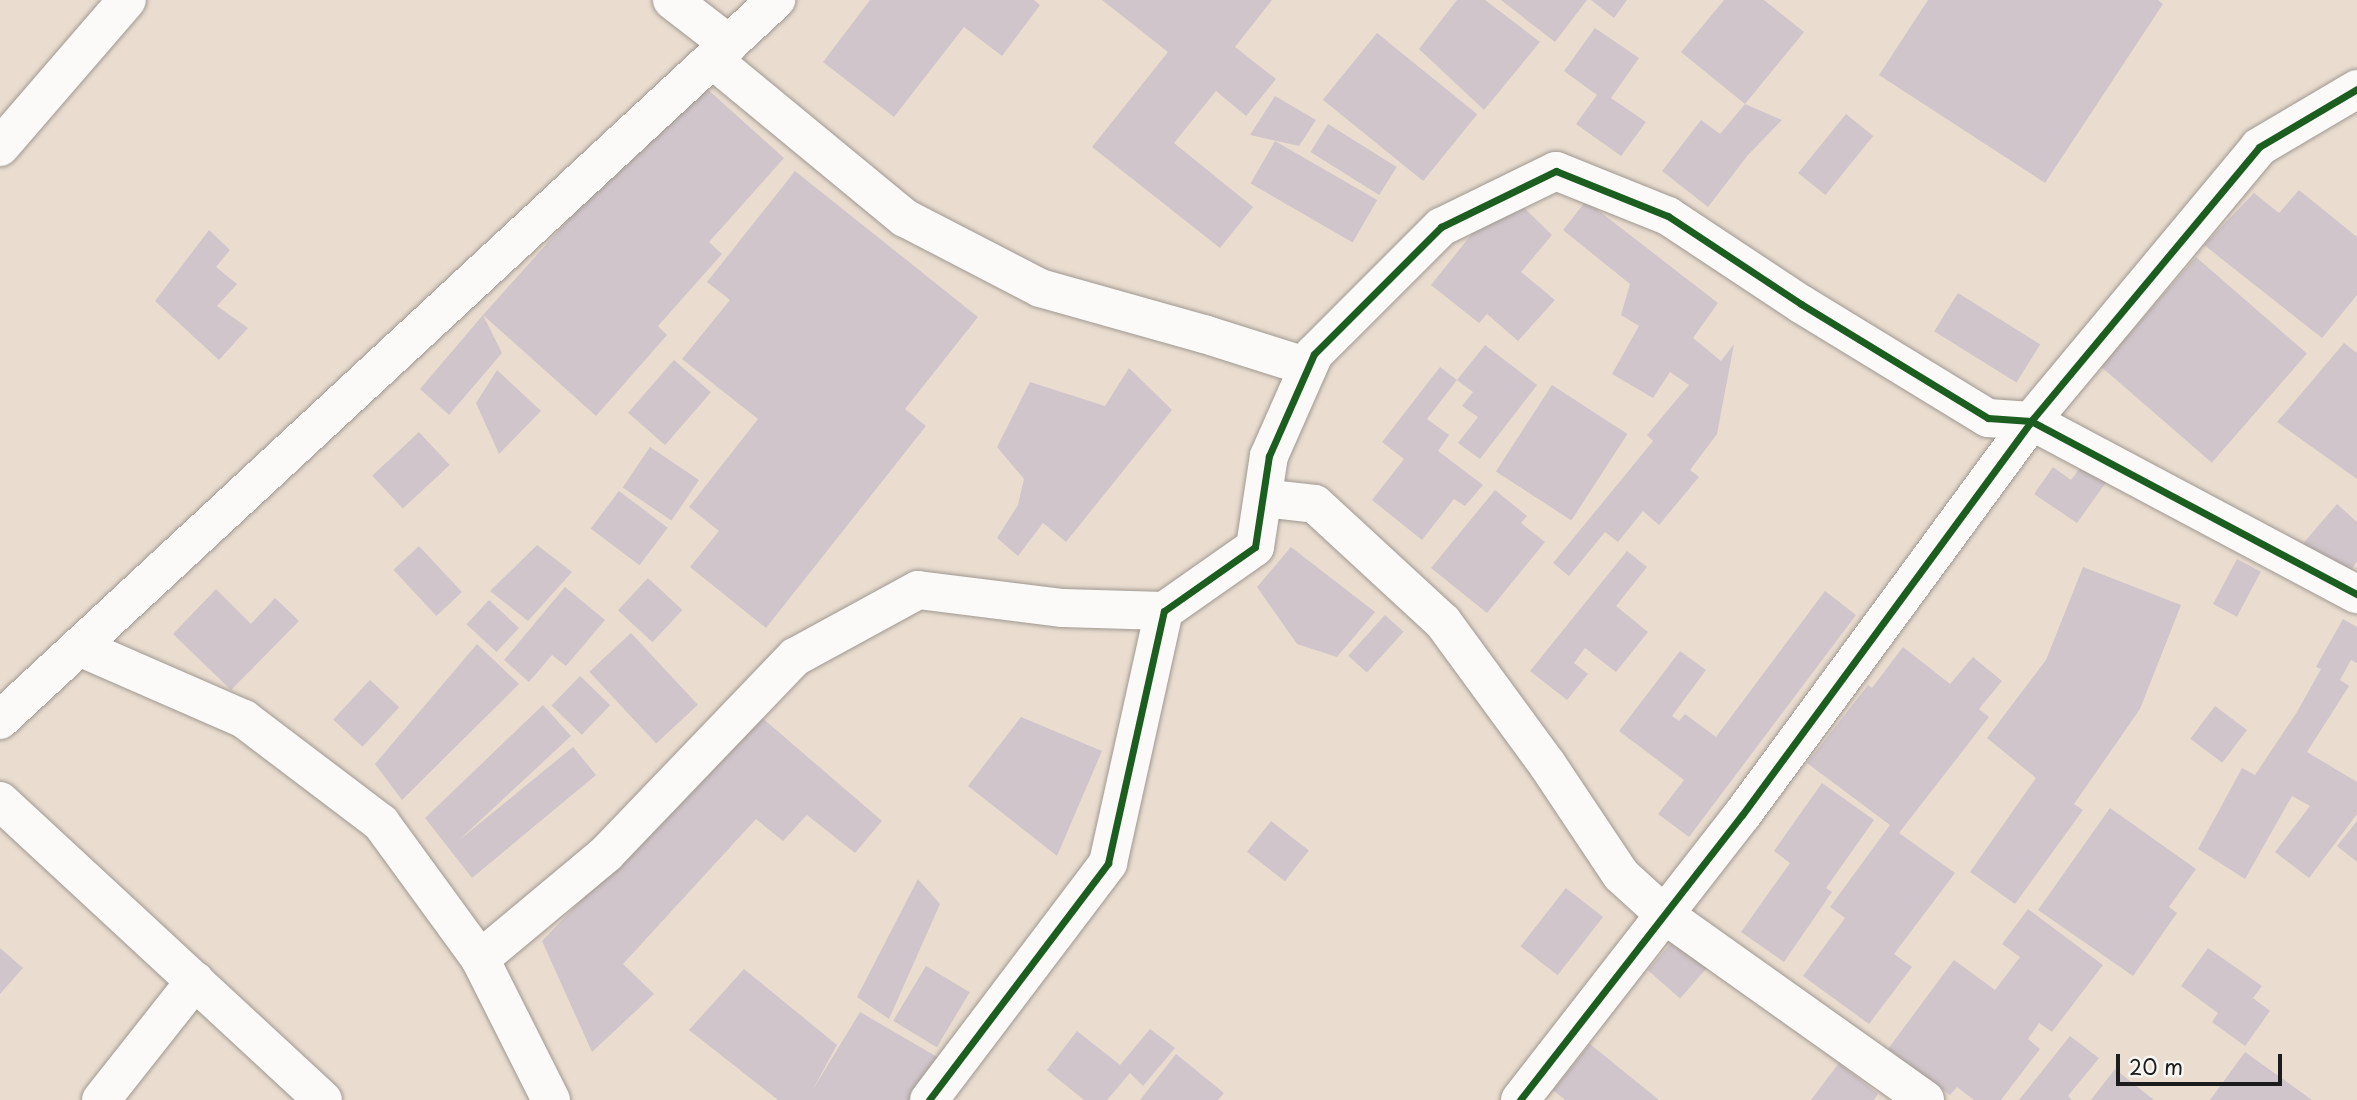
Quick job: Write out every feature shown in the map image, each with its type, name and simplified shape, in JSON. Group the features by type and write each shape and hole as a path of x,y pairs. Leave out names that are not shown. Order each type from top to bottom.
{"street":[{"path":"0,147 127,0"},
{"path":"672,0 721,52 905,218 1040,288 1204,334 1308,367"},
{"path":"0,720 776,0"},
{"path":"1520,1100 1665,915 2031,421 2259,147 2357,89"},
{"path":"480,959 607,853 795,657 918,590 1063,608 1164,611 1255,547 1269,456 1314,354 1441,228 1556,171 1668,216 1801,304 1988,418 2031,421 2357,594"},
{"path":"1263,498 1315,504 1443,622 1548,764 1620,875 1665,915 1925,1100"},
{"path":"929,1100 1108,863 1164,611"},
{"path":"79,647 244,719 382,823 480,959 551,1100"},
{"path":"0,801 323,1100"},
{"path":"101,1100 195,982"}],"building":[{"path":"870,0 1034,0 1040,5 1002,56 964,27 894,117 823,62"},
{"path":"1102,0 1272,0 1235,47 1276,79 1246,116 1216,91 1174,143 1253,207 1220,248 1092,147 1168,52"},
{"path":"1457,0 1485,0 1540,42 1484,110 1419,49"},
{"path":"1501,0 1587,0 1555,42"},
{"path":"1591,0 1627,0 1614,18"},
{"path":"1724,0 1764,0 1804,32 1745,104 1681,52"},
{"path":"1928,0 2158,0 2163,4 2045,183 1879,75"},
{"path":"1595,28 1639,58 1611,98 1646,122 1621,156 1576,124 1597,95 1564,71"},
{"path":"1377,33 1477,114 1423,181 1323,100"},
{"path":"695,78 784,158 709,242 722,254 658,326 667,335 596,416 483,315"},
{"path":"1275,96 1316,120 1299,146 1250,135"},
{"path":"1745,104 1782,120 1748,155 1708,207 1662,171 1701,120 1720,134"},
{"path":"1846,114 1873,136 1825,195 1798,173"},
{"path":"1328,124 1397,167 1379,195 1311,152"},
{"path":"1275,141 1377,200 1353,242 1250,183"},
{"path":"795,171 978,317 905,409 926,426 766,628 690,567 719,531 689,507 758,419 682,359 730,300 707,282"},
{"path":"2299,190 2357,237 2357,295 2322,338 2204,245 2254,193 2279,213"},
{"path":"1517,201 1552,235 1521,272 1555,300 1518,341 1487,314 1479,323 1431,285 1491,210"},
{"path":"1586,201 1718,303 1693,338 1721,361 1734,344 1717,434 1690,470 1699,477 1659,525 1643,511 1618,542 1605,532 1569,576 1553,563 1653,441 1647,435 1689,385 1670,372 1653,398 1612,374 1639,326 1621,315 1630,284 1563,230"},
{"path":"209,230 230,250 216,267 237,284 217,306 248,328 219,360 155,301"},
{"path":"2196,257 2307,353 2212,463 2101,366"},
{"path":"1958,293 2040,344 2016,383 1934,331"},
{"path":"483,315 502,353 449,415 420,389"},
{"path":"2344,343 2357,353 2357,479 2277,422"},
{"path":"1485,345 1537,385 1480,459 1458,443 1478,417 1462,406 1473,392 1457,380"},
{"path":"674,360 711,392 665,445 628,413"},
{"path":"1440,367 1457,380 1427,419 1449,435 1438,451 1483,485 1465,506 1454,499 1422,540 1372,500 1404,459 1382,442"},
{"path":"1129,368 1172,410 1066,542 1043,523 1018,556 997,538 1018,505 1024,479 997,447 1030,382 1105,406"},
{"path":"497,370 541,411 499,454 476,403"},
{"path":"1552,385 1627,434 1571,520 1496,471"},
{"path":"419,432 450,465 403,509 372,476"},
{"path":"650,447 699,480 672,521 623,488"},
{"path":"2083,464 2107,481 2077,523 2034,494 2053,467 2071,480"},
{"path":"1495,490 1527,516 1521,523 1545,542 1487,613 1431,568"},
{"path":"619,491 668,528 639,565 591,529"},
{"path":"2337,504 2357,522 2357,561 2349,574 2300,547"},
{"path":"537,545 572,572 528,621 490,591"},
{"path":"419,546 462,592 436,616 393,570"},
{"path":"1291,547 1375,612 1337,657 1297,644 1257,587"},
{"path":"1627,551 1647,567 1616,606 1648,632 1616,672 1585,648 1574,663 1588,674 1567,700 1530,671"},
{"path":"2237,559 2261,572 2237,617 2213,604"},
{"path":"2083,567 2181,605 2140,709 2074,804 2083,810 2015,904 1970,872 2036,778 1987,738 2046,660"},
{"path":"648,578 682,610 652,642 618,610"},
{"path":"565,587 605,620 566,666 552,655 529,682 504,660"},
{"path":"216,589 251,624 275,598 299,621 231,690 173,634"},
{"path":"1825,591 1856,615 1689,837 1658,814 1684,780 1619,731 1680,651 1706,670 1672,716 1679,721 1685,714 1716,737"},
{"path":"489,600 519,628 496,652 466,624"},
{"path":"1385,615 1404,632 1367,673 1348,656"},
{"path":"2343,619 2357,627 2357,663 2351,660 2340,680 2349,686 2307,752 2357,782 2357,814 2309,878 2275,852 2310,806 2292,796 2245,879 2198,849 2242,768 2255,775 2297,712 2321,669 2316,667"},
{"path":"631,633 698,705 656,744 589,672"},
{"path":"477,644 519,684 402,800 375,764"},
{"path":"1903,647 1950,684 1973,657 2002,681 1979,709 1989,717 1899,833 1955,873 1894,954 1912,967 1869,1024 1803,976 1845,918 1830,907 1890,825 1807,763 1868,685 1872,688"},
{"path":"580,676 610,705 582,735 552,705"},
{"path":"370,680 399,707 362,747 333,719"},
{"path":"543,705 571,736 458,841 573,747 596,775 472,878 425,818"},
{"path":"2215,706 2247,730 2222,763 2190,739"},
{"path":"760,716 882,821 855,853 807,815 783,841 756,819 623,964 654,994 592,1052 542,941"},
{"path":"1021,717 1102,751 1057,856 968,786"},
{"path":"1822,783 1874,820 1826,888 1832,892 1784,962 1741,932 1790,863 1774,851"},
{"path":"2110,808 2196,869 2169,907 2177,913 2133,976 2038,910"},
{"path":"1271,821 1309,851 1285,881 1247,852"},
{"path":"2357,821 2357,862 2337,846"},
{"path":"918,879 940,904 889,1019 857,997"},
{"path":"1566,888 1603,917 1557,975 1520,946"},
{"path":"2028,909 2103,965 2052,1032 2039,1023 2028,1039 2040,1049 2001,1100 1974,1100 1957,1087 1950,1095 1888,1049 1954,960 1995,990 2020,957 2002,944"},
{"path":"1674,940 1706,968 1680,998 1648,970"},
{"path":"0,948 23,968 0,994"},
{"path":"2208,948 2262,986 2253,998 2270,1011 2245,1046 2212,1022 2218,1013 2181,986"},
{"path":"926,966 970,992 937,1047 893,1021"},
{"path":"744,969 837,1045 812,1091 860,1012 939,1058 914,1100 778,1100 689,1030"},
{"path":"1150,1029 1175,1048 1143,1086 1130,1073 1107,1100 1084,1100 1047,1070 1077,1031 1120,1065"},
{"path":"2070,1036 2099,1058 2068,1096 2072,1100 2019,1100"},
{"path":"1590,1044 1659,1100 1565,1100 1553,1090"},
{"path":"2245,1052 2312,1100 2210,1100"},
{"path":"1176,1054 1224,1093 1218,1100 1140,1100"},
{"path":"1839,1063 1878,1094 1874,1100 1811,1100"},
{"path":"2115,1069 2154,1100 2091,1100"}],"cycle path":[{"path":"1520,1100 1742,815 2031,421 2259,147 2357,89"},
{"path":"929,1100 1108,863 1164,611 1255,547 1269,456 1314,354 1441,227 1556,171 1668,216 1801,304 1988,418 2031,421 2357,594"}]}
